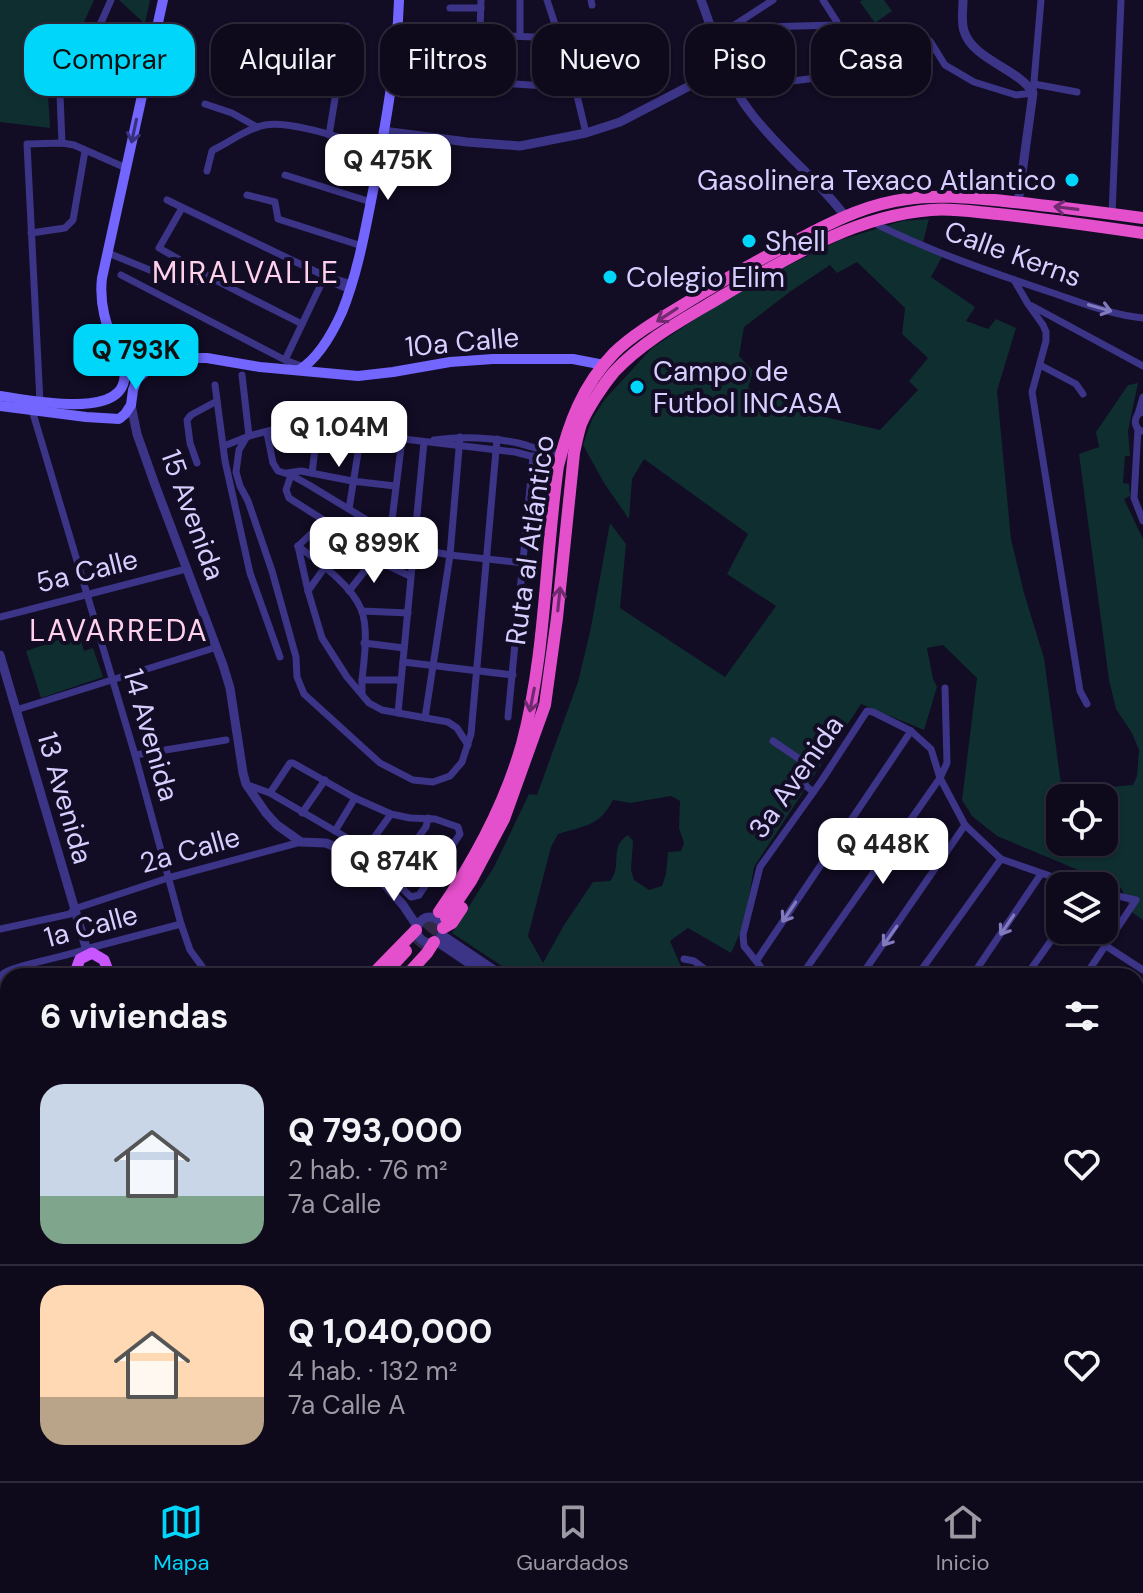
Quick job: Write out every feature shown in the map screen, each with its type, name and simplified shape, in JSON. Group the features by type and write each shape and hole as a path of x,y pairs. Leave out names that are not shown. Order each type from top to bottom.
{"highway":[{"name":"Ruta al Atlántico","path":"524,752 536,676 558,466 573,415 591,382 616,351 683,305 761,258 865,208 906,199 951,196 1143,218"},
{"name":"Ruta al Atlántico","path":"524,752 545,705 574,453 582,423 602,387 626,361 689,316 782,261 870,221 909,212 952,209 1143,233"},
{"path":"413,968 427,953 437,926 432,908 460,868 513,754 524,752 529,773 509,826 476,888 452,923 437,926"},
{"path":"380,968 417,937"},
{"path":"390,968 417,937"},
{"path":"400,968 417,937"}],"main road":[{"path":"0,406 97,402 116,395 123,386 123,362 102,307 102,278 163,0"},
{"path":"397,24 399,0"},
{"path":"302,368 315,356 341,314 351,287 371,202 389,96"},
{"path":"315,356 325,373"},
{"name":"10a Calle","path":"150,368 193,358 260,367 302,368 345,376 367,376 450,362 493,359 573,359 604,365"},
{"path":"123,362 131,368 150,368"},
{"path":"125,413 137,379 150,368"},
{"path":"0,396 36,406 125,413"},
{"path":"111,397 123,402 125,413"},
{"path":"78,968 78,963 87,952 97,954 107,968"}],"street":[{"path":"111,0 91,45 62,79 62,143 74,145 126,168"},
{"path":"520,0 520,36"},
{"path":"547,0 555,24"},
{"path":"701,0 710,24"},
{"path":"736,24 773,0"},
{"path":"795,26 837,24 823,0"},
{"path":"963,0 963,29 969,42 988,58 1034,88 1077,92"},
{"path":"1018,203 1034,88 1041,0"},
{"path":"1112,214 1121,0"},
{"path":"450,8 481,4 480,31 484,35 532,37"},
{"path":"931,43 945,65 974,82 1016,95 1034,88"},
{"path":"383,131 520,146 586,133 620,122 685,88"},
{"path":"329,135 335,96"},
{"path":"577,96 586,133"},
{"path":"740,96 746,107 787,154 845,216"},
{"path":"205,104 232,113 257,127"},
{"path":"207,171 212,151 257,127 277,124 381,150"},
{"name":"14 Avenida","path":"62,143 27,144 36,406 181,924 190,950 203,968"},
{"path":"31,233 65,228 73,220 85,151"},
{"path":"285,175 371,202"},
{"path":"247,195 275,202 278,219 362,246"},
{"path":"167,200 327,276 334,283 351,287"},
{"path":"182,208 159,248 302,324"},
{"name":"Calle Kerns","path":"870,221 1014,280 1085,304 1143,318"},
{"path":"108,253 172,279 197,283 217,281"},
{"path":"121,275 302,368"},
{"path":"288,361 302,324 327,276"},
{"path":"1014,280 1046,332 1032,392 1080,691 1087,704"},
{"path":"1028,304 1143,366"},
{"path":"1040,365 1076,384 1083,394"},
{"path":"242,375 248,437 239,450 236,472 272,571 296,657 297,677 304,694 380,763 413,780 433,782 450,776 462,762 471,734 497,439"},
{"path":"215,385 225,461 250,573 280,657"},
{"path":"1143,399 1135,422 1141,430 1141,445 1136,456 1134,498 1143,521"},
{"path":"197,463 187,420 217,401"},
{"name":"15 Avenida","path":"125,413 137,434"},
{"name":"15 Avenida","path":"125,413 137,434 217,647 230,688 246,784 277,825 301,842 314,841 338,847 389,880 417,937"},
{"path":"224,446 291,425 318,425 361,434 496,449 533,456 558,466"},
{"path":"312,473 318,425"},
{"path":"267,433 278,471 413,548 524,563"},
{"path":"349,509 361,434"},
{"path":"424,442 460,437 497,439 545,452 562,453"},
{"path":"425,718 450,555 460,437"},
{"path":"390,536 402,439"},
{"path":"398,713 424,442"},
{"path":"508,717 533,456"},
{"path":"288,474 295,471 395,486"},
{"path":"288,474 286,494 325,521 346,541 410,576"},
{"path":"298,546 325,521"},
{"path":"308,591 346,541"},
{"path":"298,546 322,638 347,677 369,703 382,710 448,722 457,728 468,745"},
{"path":"298,546 349,591 362,611 362,694"},
{"path":"349,591 374,559"},
{"name":"5a Calle","path":"0,617 186,569"},
{"path":"362,611 408,613"},
{"path":"364,643 404,648"},
{"path":"16,710 217,647"},
{"name":"13 Avenida","path":"0,655 87,952"},
{"path":"403,662 513,675"},
{"path":"362,680 400,680"},
{"path":"807,968 940,778 947,763 945,688"},
{"name":"3a Avenida","path":"757,960 744,946 743,935 760,867 867,711 911,731"},
{"path":"762,968 757,960 911,731 931,749 940,778 965,825 1001,859 1046,876"},
{"path":"135,755 226,740"},
{"path":"773,741 808,765 804,784 813,792"},
{"path":"246,784 270,793 366,849 389,880 408,896 419,895 459,837 458,827 435,819 391,814 292,763 270,793"},
{"path":"302,813 325,780"},
{"path":"335,831 355,798"},
{"path":"366,849 391,814"},
{"path":"389,880 426,827 428,818"},
{"path":"867,968 965,825"},
{"name":"2a Calle","path":"0,929 70,914 74,909 168,878 301,842"},
{"path":"923,968 1001,859"},
{"path":"977,968 1041,874"},
{"path":"1118,896 1136,900 1118,928"},
{"name":"15 Avenida","path":"403,905 437,926"},
{"name":"1a Calle","path":"16,968 87,952 181,924"},
{"path":"437,926 426,943 417,937 437,926"},
{"path":"437,926 480,968"},
{"path":"437,926 492,968"},
{"path":"1032,968 1049,944"},
{"path":"1091,968 1106,946 1140,968"},
{"path":"684,959 694,961 703,968"}],"green space":[{"path":"0,0 94,0 83,24 24,24 24,96 48,96 50,128 0,122"},
{"path":"119,0 150,0 145,24"},
{"path":"884,0 892,11 875,23 860,2"},
{"path":"929,219 922,246 943,255 931,277 975,307 966,321 988,329 996,319 1016,328 997,391 1011,539 1044,658 1061,784 1046,784 1046,856 1118,856 1118,786 1133,785 1137,776 1139,750 1116,709 1109,680 1079,454 1099,447 1096,432 1128,385 1138,383 1128,431 1130,456 1125,456 1123,483 1129,484 1130,496 1124,499 1143,539 1143,920 1133,913 1118,887 1118,872 1083,872 997,836 972,816 962,800 977,678 943,645 927,648 937,687 924,730 861,704 754,867 745,922 731,953 688,928 670,941 682,968 505,968 452,933 494,867 529,794 537,795 578,682 610,523 626,544 620,608 725,677 776,606 727,574 748,534 644,459 632,479 629,519 583,445 592,419 605,399 652,348 716,305 840,240 902,221","holes":["857,262 905,308 902,334 928,358 909,381 918,390 880,430 804,412 781,398 748,388 753,371 739,356 744,327 830,265 837,273","671,796 680,801 679,828 684,843 681,851 668,852 662,886 649,890 634,880 631,870 633,841 628,835 617,851 614,875 610,881 593,882 543,963 528,936 551,847 558,834 597,820 613,800 630,803"]},
{"name":"LAVARREDA","path":"79,633 84,651 93,648 103,677 41,698 26,651"}],"tunnel":[{"path":"414,943 439,912"},
{"path":"420,948 446,918"}],"place":[{"name":"Gasolinera Texaco Atlantico","path":"1072,180"},
{"name":"Shell","path":"749,241"},
{"name":"Colegio Elim","path":"610,277"},
{"name":"Campo de Futbol INCASA","path":"637,387"}],"district":[{"name":"MIRALVALLE","path":"246,272"},
{"name":"LAVARREDA","path":"119,630"}]}
